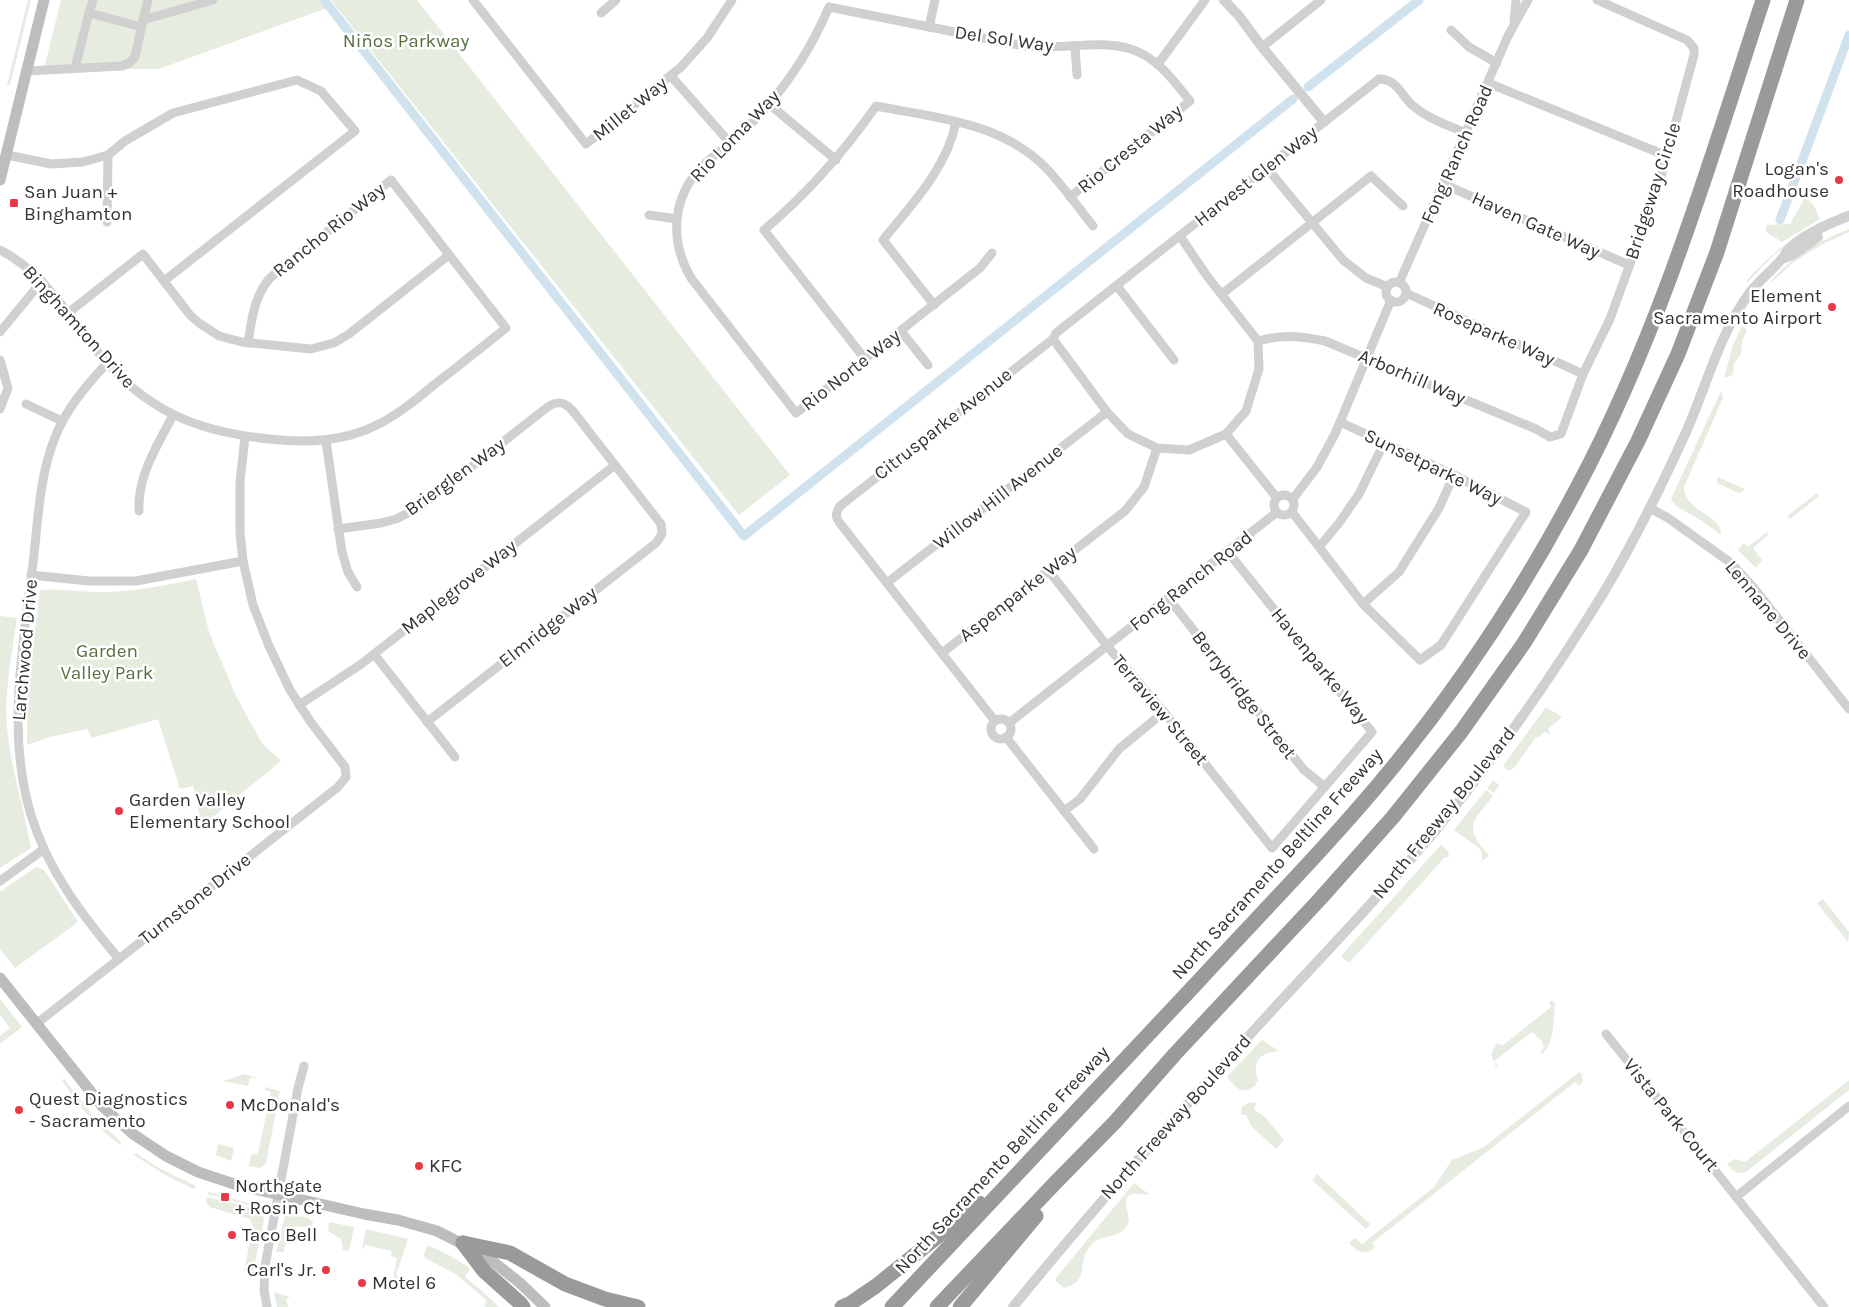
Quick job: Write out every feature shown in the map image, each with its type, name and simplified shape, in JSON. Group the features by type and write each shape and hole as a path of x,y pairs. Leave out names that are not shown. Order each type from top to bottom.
{"highway":[{"name":"North Sacramento Beltline Freeway","path":"892,1307 1321,851 1394,766 1462,676 1524,583 1579,486 1628,385 1670,281 1763,0"},
{"path":"960,1307 1115,1122 1175,1054 1393,818 1461,732 1524,643 1581,550 1638,441 1678,354 1717,252 1797,0"},
{"path":"937,1307 1115,1122"},
{"path":"842,1307 876,1286 1021,1169"},
{"path":"463,1243 484,1271 523,1307"},
{"path":"463,1243 510,1253 565,1284 605,1299 638,1307"}],"main road":[{"path":"0,180 44,0"},
{"path":"0,978 103,1107 117,1121 149,1145 183,1165 237,1185 398,1220 436,1231 463,1243 501,1267 545,1307"}],"street":[{"path":"75,68 93,0"},
{"path":"27,71 122,66 129,63 135,57 148,0"},
{"path":"89,13 143,23 213,0"},
{"name":"Millet Way","path":"473,0 586,144 671,76 707,38 732,0"},
{"path":"601,12 616,0"},
{"path":"929,27 935,0"},
{"path":"1158,64 1205,0"},
{"path":"1224,0 1324,122"},
{"path":"1262,47 1321,0"},
{"name":"Fong Ranch Road","path":"1514,25 1516,0"},
{"name":"Fong Ranch Road","path":"1399,283 1514,25 1528,0"},
{"name":"Bridgeway Circle","path":"1561,434 1583,374 1610,319 1659,184 1694,48 1687,40 1597,0"},
{"name":"Del Sol Way","path":"829,6 1022,45 1049,48 1096,45 1121,46 1144,54 1158,64 1190,101"},
{"name":"Rio Loma Way","path":"677,219 680,203 690,181 707,162 730,143 769,104 794,71 829,6"},
{"path":"1451,30 1469,47 1497,63"},
{"path":"1075,47 1077,75"},
{"path":"671,76 730,143"},
{"name":"Harvest Glen Way","path":"1053,339 1056,333 1379,79 1385,78 1391,81 1423,113 1436,121 1466,133"},
{"path":"7,155 51,164 83,162 108,155 125,141 173,114 297,80 321,91 355,131 164,281"},
{"path":"1488,83 1667,156"},
{"name":"Rio Cresta Way","path":"1070,197 1190,101"},
{"path":"769,104 836,160"},
{"path":"865,359 764,230 800,198 836,160 876,106 956,122 991,132 1021,147 1046,168 1093,226"},
{"path":"934,304 883,240 938,169 950,146 956,122"},
{"path":"108,155 108,222"},
{"path":"1267,168 1352,269 1388,288"},
{"path":"1222,294 1371,176 1402,206"},
{"name":"Rancho Rio Way","path":"248,343 253,307 257,296 270,278 391,180 506,328"},
{"name":"Haven Gate Way","path":"1443,184 1629,265"},
{"path":"649,215 677,219"},
{"name":"North Freeway Boulevard","path":"1013,1307 1081,1224 1257,1027 1384,890 1468,789 1527,710 1581,629 1632,544 1694,414 1729,328 1752,290 1784,258 1789,249 1827,224 1849,216"},
{"name":"Rio Norte Way","path":"677,219 677,244 684,268 796,413 980,268 992,253"},
{"name":"North Freeway Boulevard","path":"1784,258 1794,254 1816,238 1849,223"},
{"path":"1053,339 1107,412 1128,434 1157,448 1189,450 1226,434 1246,411 1259,369 1258,341 1207,276 1180,236"},
{"name":"Binghamton Drive","path":"0,250 25,266 42,281 107,363 141,395 173,415 214,431 245,437 290,442 326,440 362,431 394,416 506,328"},
{"path":"68,313 143,254 190,315 219,336 248,343 311,349 334,343 349,334 450,255"},
{"path":"0,332 42,281"},
{"path":"1392,283 1399,283 1404,287 1406,293 1401,300 1392,300 1387,295 1388,288 1392,283"},
{"path":"1117,286 1174,360"},
{"name":"Roseparke Way","path":"1406,293 1583,374"},
{"path":"1293,500 1317,467 1340,422 1392,300"},
{"path":"901,331 928,365"},
{"name":"Arborhill Way","path":"1258,341 1272,337 1297,336 1325,341 1550,437 1561,434"},
{"name":"Citrusparke Avenue","path":"888,582 839,522 836,512 840,506 1053,339"},
{"path":"0,360 8,388 0,409"},
{"name":"Larchwood Drive","path":"107,363 84,388 62,421 44,471 16,720 25,793 44,849 76,906 119,959"},
{"name":"Brierglen Way","path":"338,528 381,523 406,515 420,507 550,405 560,402 569,406 615,465"},
{"path":"26,404 62,421"},
{"name":"Willow Hill Avenue","path":"888,582 1107,412"},
{"path":"139,511 138,500 141,481 173,415"},
{"name":"Sunsetparke Way","path":"1340,422 1454,475 1526,512 1441,645 1420,660 1363,604"},
{"path":"1226,434 1277,498"},
{"name":"Turnstone Drive","path":"36,1024 344,782 346,777 345,767 299,705 277,664 252,605 243,561 239,507 245,437"},
{"path":"326,440 338,528 346,565 357,587"},
{"path":"1320,546 1359,494 1384,443"},
{"name":"Aspenparke Way","path":"995,721 942,653 1126,511 1144,487 1157,448"},
{"name":"Elmridge Way","path":"427,722 656,543 662,534 662,529 657,519 615,465"},
{"name":"Maplegrove Way","path":"299,705 345,676 374,654 615,465"},
{"path":"1292,512 1363,604 1399,572 1439,508 1454,475"},
{"path":"1287,495 1293,500 1292,512 1287,516 1277,512 1274,506 1277,498 1287,495"},
{"name":"Lennane Drive","path":"1650,508 1668,518 1731,563 1754,588 1849,709"},
{"name":"Fong Ranch Road","path":"1009,723 1169,599 1277,512"},
{"name":"Havenparke Way","path":"1228,552 1372,732 1272,848"},
{"path":"32,575 89,581 136,581 243,561"},
{"name":"Terraview Street","path":"1049,571 1108,647 1164,712 1272,848"},
{"path":"888,582 942,653"},
{"name":"Berrybridge Street","path":"1169,599 1304,770 1325,787"},
{"path":"374,654 455,757"},
{"path":"1064,811 1080,799 1119,749 1164,712"},
{"path":"1004,720 1009,723 1011,730 1006,737 999,738 994,735 992,726 995,721 1004,720"},
{"path":"1006,737 1094,849"},
{"path":"0,881 44,849"},
{"name":"Vista Park Court","path":"1606,1034 1824,1307"},
{"path":"268,1307 264,1290 266,1266 277,1194 304,1066"},
{"path":"1736,1197 1849,1106"}],"green space":[{"path":"28,0 31,0 10,85 7,85"},
{"path":"61,0 321,0 327,8 159,69 44,69"},
{"name":"Niños Parkway","path":"331,0 417,0 790,475 739,515"},
{"path":"1805,197 1813,204 1820,219 1782,242 1766,232 1766,225 1790,224"},
{"path":"1849,210 1849,212 1787,245 1771,258 1747,283 1747,280 1769,258 1806,230"},
{"path":"1849,229 1849,232 1821,245 1794,262 1768,285 1784,267 1804,252 1826,239"},
{"path":"1742,326 1747,330 1742,342 1741,354 1734,364 1733,375 1724,378 1733,345"},
{"path":"1721,391 1723,398 1684,487 1690,503 1716,523 1720,528 1721,535 1676,506 1671,499"},
{"path":"1717,477 1745,489 1739,493 1717,483"},
{"path":"1817,493 1819,496 1790,519 1787,516"},
{"path":"1767,532 1768,535 1753,548 1762,560 1756,568 1738,550 1744,543 1748,547"},
{"name":"Garden Valley Park","path":"196,579 209,632 236,696 262,743 281,761 202,826 193,786 180,789 158,719 92,738 87,729 50,737 27,745 27,694 40,590 118,591"},
{"path":"0,616 17,618 6,714 11,758 31,848 0,868"},
{"path":"1546,707 1562,717 1548,729 1550,735 1545,732 1536,737 1514,768 1509,771 1503,766"},
{"path":"1493,780 1499,785 1494,793 1487,788"},
{"path":"1486,790 1493,796 1475,819 1473,825 1476,837 1489,856 1482,861 1482,852 1479,848 1454,830"},
{"path":"1441,845 1448,851 1449,857 1445,857 1349,963 1341,956"},
{"path":"36,867 44,870 78,922 15,968 0,949 0,892"},
{"path":"1823,899 1849,932 1848,942 1817,903"},
{"path":"0,999 22,1027 0,1044 0,1036 10,1028 0,1015"},
{"path":"1549,1001 1553,1001 1555,1005 1553,1031 1549,1044 1542,1054 1540,1052 1545,1047 1542,1044 1543,1042 1532,1032 1494,1061 1498,1066 1496,1067 1491,1055 1496,1044 1498,1043 1502,1046 1551,1007"},
{"path":"1262,1040 1279,1051 1266,1054 1259,1059 1256,1068 1258,1081 1255,1083 1256,1085 1247,1090 1240,1090 1227,1077"},
{"path":"1579,1072 1582,1074 1581,1085 1579,1086 1575,1082 1372,1243 1375,1247 1372,1250 1365,1253 1355,1249 1349,1243 1355,1238 1362,1244 1433,1188 1452,1160 1484,1147"},
{"path":"245,1074 257,1078 250,1078 248,1086 223,1081"},
{"path":"64,1079 95,1118 121,1142 121,1145 88,1116 62,1080"},
{"path":"1849,1080 1849,1090 1746,1172 1735,1172 1727,1164 1735,1159 1745,1162"},
{"path":"265,1087 280,1091 266,1163 260,1168 249,1166 251,1155 258,1153 271,1092 265,1090"},
{"path":"1250,1102 1256,1103 1254,1110 1264,1116 1284,1140 1276,1149 1252,1127 1246,1115 1241,1115 1242,1107"},
{"path":"218,1144 234,1148 231,1161 216,1155"},
{"path":"136,1153 157,1167 196,1186 194,1189 167,1176 134,1155"},
{"path":"1317,1174 1370,1224 1366,1229 1312,1180"},
{"path":"1134,1183 1150,1195 1134,1194 1127,1198 1129,1221 1125,1228 1121,1232 1095,1241 1086,1251 1081,1276 1078,1281 1064,1288 1056,1281 1056,1278"},
{"path":"209,1192 255,1205 255,1207 208,1194"},
{"path":"207,1197 256,1209 263,1214 264,1220 253,1271 244,1271 253,1227 250,1219 210,1207 206,1202"},
{"path":"287,1214 309,1218 309,1220 313,1221 311,1228 296,1226 295,1230 289,1232 283,1252 276,1252 285,1216"},
{"path":"329,1222 354,1227 349,1251 343,1250 341,1239 328,1231"},
{"path":"366,1229 408,1239 396,1275 403,1278 401,1284 395,1283 394,1287 386,1285 392,1285 397,1258 391,1256 392,1251 365,1245 362,1248"},
{"path":"428,1245 470,1268 465,1277 499,1307 486,1307 484,1305 485,1299 457,1275 425,1258 424,1254"},
{"path":"274,1292 290,1297 286,1299 288,1307 277,1307"}],"waterway":[{"path":"324,0 744,536 1293,99"},
{"path":"1308,87 1419,0"},
{"path":"1780,220 1849,35"}],"place":[{"name":"Logan's Roadhouse","path":"1839,180"},
{"name":"San Juan + Binghamton","path":"14,203"},
{"name":"Element Sacramento Airport","path":"1832,307"},
{"name":"Garden Valley Elementary School","path":"119,811"},
{"name":"McDonald's","path":"230,1105"},
{"name":"Quest Diagnostics - Sacramento","path":"19,1110"},
{"name":"KFC","path":"419,1166"},
{"name":"Northgate + Rosin Ct","path":"225,1197"},
{"name":"Taco Bell","path":"232,1235"},
{"name":"Carl's Jr.","path":"326,1270"},
{"name":"Motel 6","path":"362,1283"}]}
